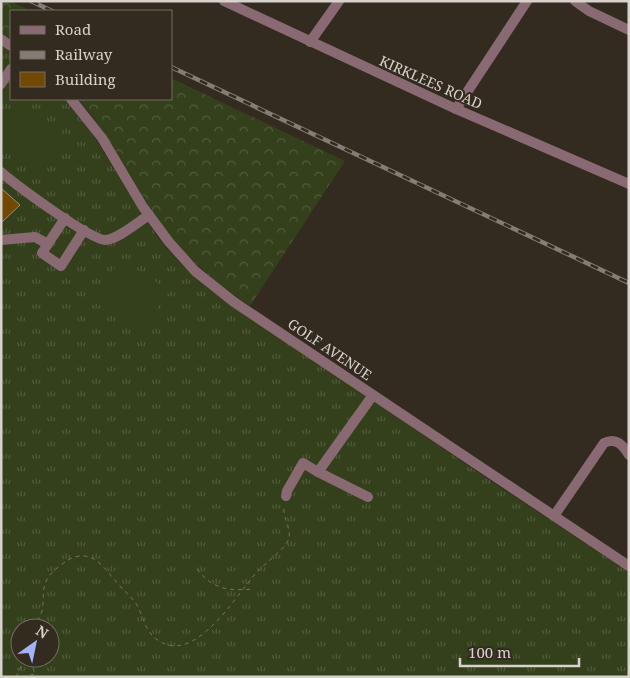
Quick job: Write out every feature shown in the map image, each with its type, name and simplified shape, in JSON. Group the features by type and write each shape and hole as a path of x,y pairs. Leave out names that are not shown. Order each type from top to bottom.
{"street":[{"name":"KIRKLEES ROAD","path":"224,1 456,109 629,184"},
{"path":"310,42 339,1"},
{"path":"456,109 527,1"},
{"path":"574,1 589,11 629,30"},
{"path":"1,84 10,70"},
{"name":"GOLF AVENUE","path":"72,100 102,138 149,216 180,256 212,285 629,566"},
{"path":"1,172 65,218 103,240 113,238 149,216"},
{"path":"65,218 42,253 61,266 84,230"},
{"path":"1,240 35,237 48,244"},
{"path":"318,472 373,395"},
{"path":"554,516 604,443 613,440 618,442 629,455"},
{"path":"286,496 303,463 368,496"}],"path":[{"path":"38,618 42,610 45,584 59,566 78,556 87,556 96,559 102,564 132,598 138,606 148,630 155,638 165,644 178,645 192,642 219,619 257,572 285,546 289,539 283,512 286,496"},
{"path":"196,569 204,577 224,589 254,590"},
{"path":"22,677 35,674 33,668"}],"green space":[{"path":"1,1 10,1 29,10 10,10 10,38 1,33"},
{"path":"1,45 10,51 10,100 66,100 94,136 156,235 179,262 209,289 485,477 629,572 629,677 1,677"},
{"path":"172,78 345,161 250,306 201,268 160,223 90,113 79,100 172,100"},
{"path":"19,104 66,136 42,173 1,146 1,131"},
{"path":"121,259 169,291 145,327 97,295"}],"building":[{"path":"1,188 20,205 1,223"}],"railway":[{"path":"31,1 50,10"},
{"path":"172,67 629,283"}]}
